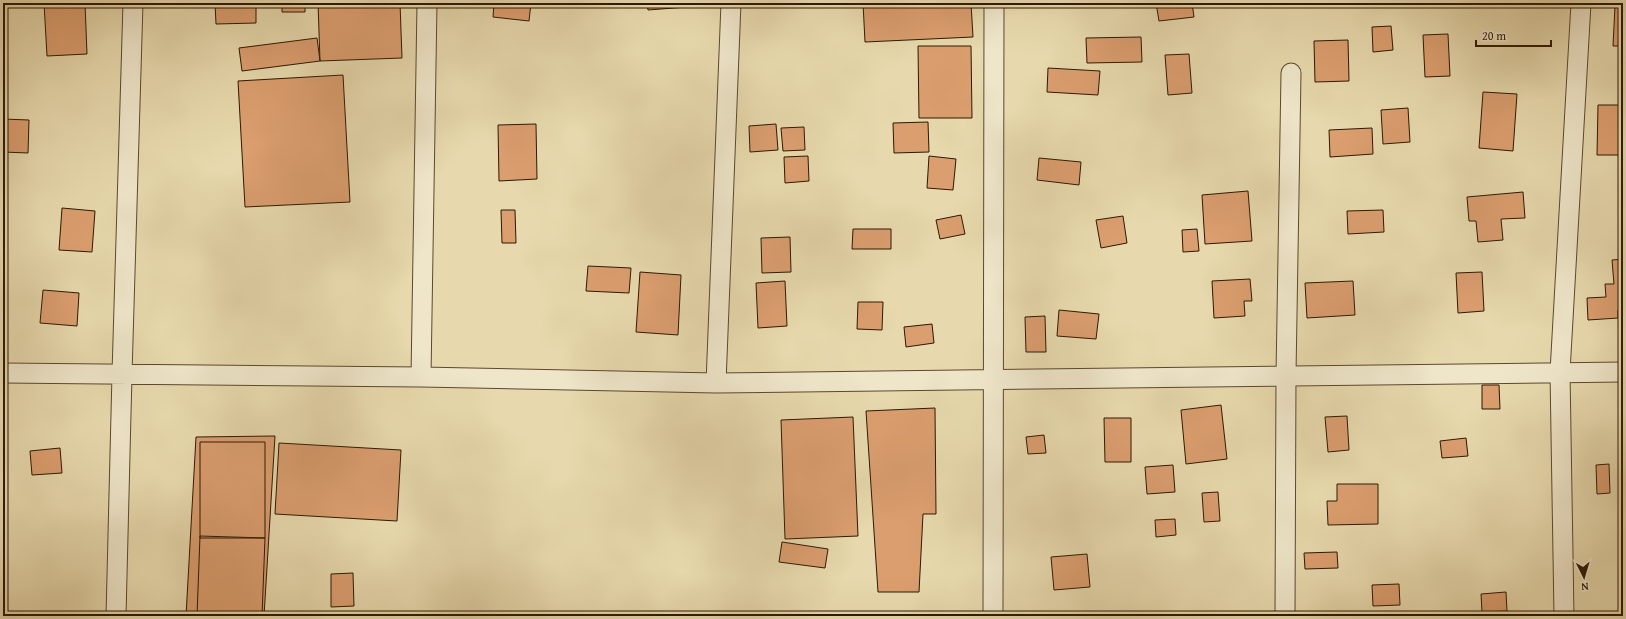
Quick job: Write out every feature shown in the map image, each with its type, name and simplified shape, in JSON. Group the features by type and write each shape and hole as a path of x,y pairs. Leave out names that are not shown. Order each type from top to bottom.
{"street":[{"path":"116,616 133,3"},
{"path":"421,377 427,3"},
{"path":"716,383 731,3"},
{"path":"993,616 995,380 994,3"},
{"path":"1564,616 1560,372 1581,3"},
{"path":"1285,616 1286,375 1291,73"},
{"path":"3,373 421,377 716,383 1623,372"}],"building":[{"path":"44,3 85,3 87,54 47,56"},
{"path":"215,3 256,3 256,23 216,24"},
{"path":"282,3 305,3 305,12 282,12"},
{"path":"318,3 400,3 402,58 320,61"},
{"path":"494,3 531,3 529,21 493,17"},
{"path":"647,3 687,3 687,7 648,10"},
{"path":"863,3 971,3 973,37 865,42"},
{"path":"1156,3 1192,3 1194,17 1159,21"},
{"path":"1615,6 1623,6 1623,46 1613,46"},
{"path":"1391,26 1393,50 1373,52 1372,27"},
{"path":"1448,34 1450,76 1425,77 1423,35"},
{"path":"1141,37 1142,62 1087,63 1086,38"},
{"path":"317,38 320,61 242,71 239,48"},
{"path":"1348,40 1349,81 1315,82 1314,41"},
{"path":"918,46 971,46 972,118 919,118"},
{"path":"1189,54 1192,93 1168,95 1165,55"},
{"path":"1048,68 1100,71 1098,95 1047,92"},
{"path":"343,75 350,202 245,207 238,81"},
{"path":"1483,92 1517,94 1513,151 1479,148"},
{"path":"1598,105 1623,105 1623,155 1597,155"},
{"path":"1408,108 1410,142 1383,144 1381,110"},
{"path":"3,119 29,120 28,153 3,152"},
{"path":"928,122 929,152 894,153 893,123"},
{"path":"536,124 537,179 499,181 498,125"},
{"path":"776,124 778,150 750,152 749,126"},
{"path":"804,127 805,150 783,151 781,128"},
{"path":"1372,128 1373,154 1330,157 1329,130"},
{"path":"808,156 809,181 785,183 784,157"},
{"path":"929,156 956,159 953,190 927,188"},
{"path":"1039,158 1081,162 1079,185 1037,180"},
{"path":"1248,191 1252,241 1205,244 1202,195"},
{"path":"1523,192 1525,218 1501,219 1503,240 1478,242 1476,221 1469,221 1467,197"},
{"path":"62,208 95,211 92,252 59,250"},
{"path":"501,210 515,210 516,243 502,243"},
{"path":"1383,210 1384,232 1348,234 1347,211"},
{"path":"961,215 965,234 940,239 936,220"},
{"path":"1123,216 1127,243 1101,248 1096,220"},
{"path":"853,229 891,229 891,249 852,249"},
{"path":"1197,229 1199,251 1183,252 1182,230"},
{"path":"790,237 791,272 762,273 761,238"},
{"path":"1623,259 1623,309 1618,310 1618,318 1588,320 1587,298 1606,297 1605,284 1614,284 1612,260"},
{"path":"588,266 631,268 629,293 586,291"},
{"path":"640,272 681,275 678,335 636,332"},
{"path":"1482,272 1484,311 1458,313 1456,273"},
{"path":"1250,279 1252,301 1244,301 1245,316 1214,318 1212,281"},
{"path":"785,281 787,326 758,328 756,283"},
{"path":"1353,281 1355,315 1307,318 1305,283"},
{"path":"43,290 79,293 77,326 40,323"},
{"path":"858,302 883,302 882,330 857,329"},
{"path":"1059,310 1099,314 1096,339 1057,336"},
{"path":"1045,316 1046,352 1026,352 1025,317"},
{"path":"932,324 934,343 906,347 904,327"},
{"path":"1482,385 1499,385 1500,409 1482,409"},
{"path":"1221,405 1227,459 1186,464 1181,410"},
{"path":"935,408 936,514 923,514 919,592 878,592 866,411"},
{"path":"1347,416 1349,450 1328,452 1325,417"},
{"path":"853,417 858,536 785,539 781,420"},
{"path":"1104,418 1131,418 1131,462 1105,462"},
{"path":"1044,435 1046,453 1028,454 1026,437"},
{"path":"275,436 264,616 186,616 196,437"},
{"path":"1466,438 1468,456 1442,458 1440,441"},
{"path":"200,442 265,442 265,538 200,538"},
{"path":"279,443 401,450 397,521 275,514"},
{"path":"60,448 62,473 32,475 30,451"},
{"path":"1609,464 1610,493 1597,494 1596,465"},
{"path":"1173,465 1175,492 1147,494 1145,467"},
{"path":"1337,484 1378,484 1378,524 1328,525 1327,501 1337,501"},
{"path":"1218,492 1220,521 1204,522 1202,493"},
{"path":"1175,519 1176,535 1156,537 1155,520"},
{"path":"200,536 265,538 262,616 197,616"},
{"path":"782,542 828,549 825,568 779,562"},
{"path":"1337,552 1338,568 1305,569 1304,553"},
{"path":"1087,554 1090,587 1054,590 1051,557"},
{"path":"353,573 354,606 331,607 331,574"},
{"path":"1399,584 1400,605 1373,606 1372,585"},
{"path":"1506,592 1507,611 1482,612 1481,594"}]}
